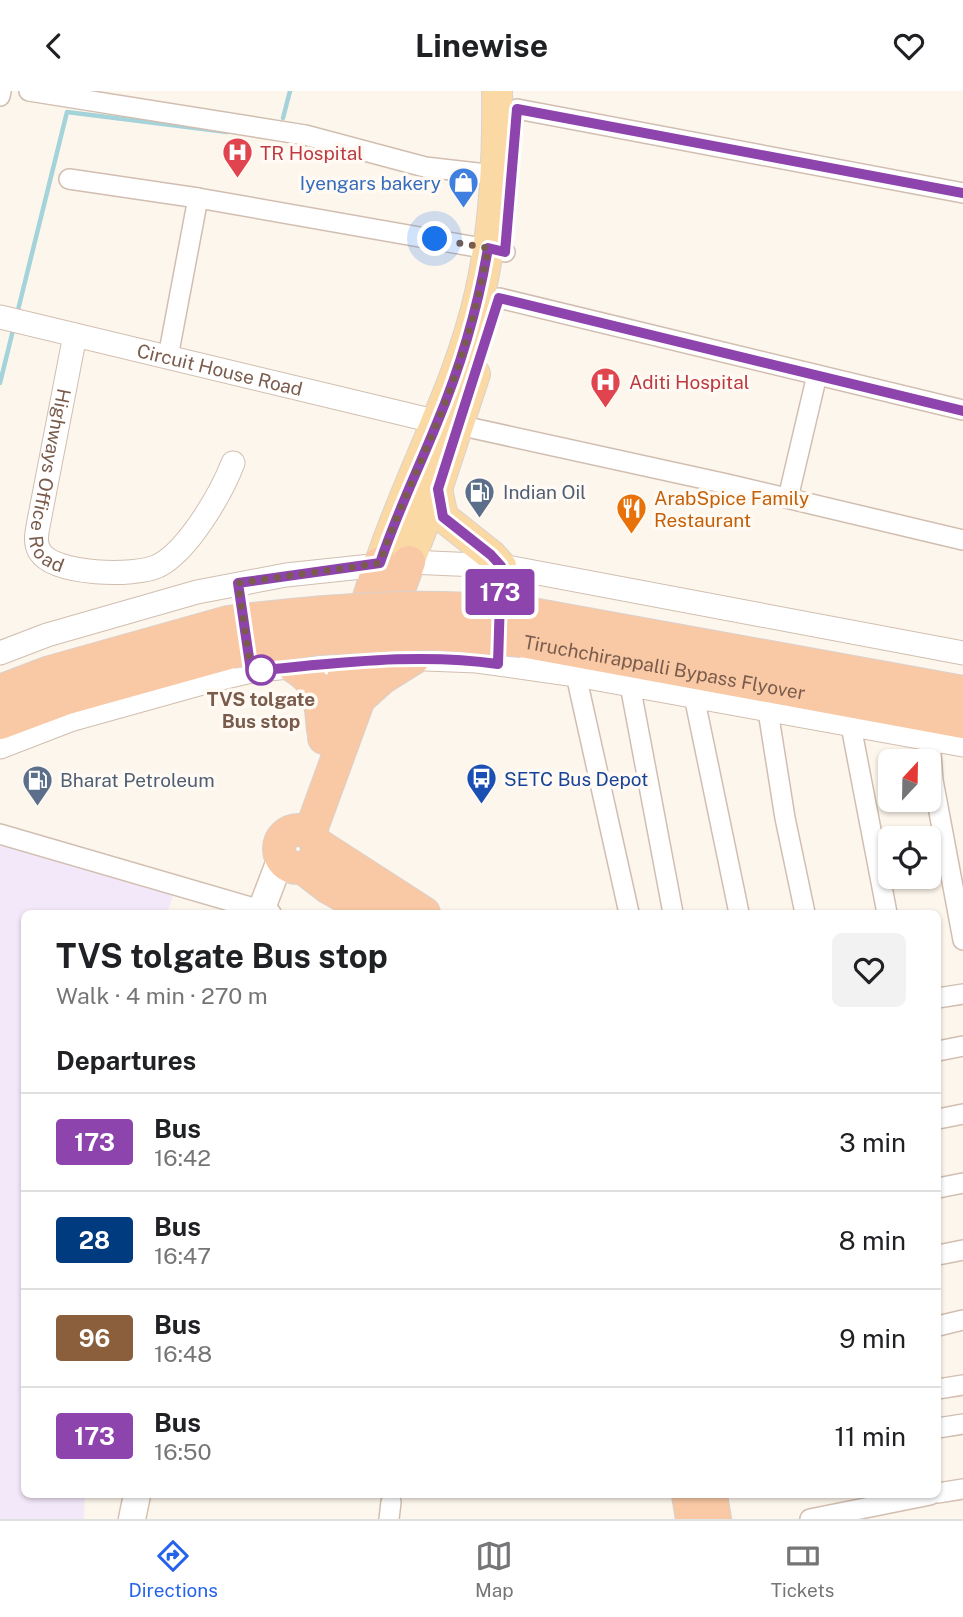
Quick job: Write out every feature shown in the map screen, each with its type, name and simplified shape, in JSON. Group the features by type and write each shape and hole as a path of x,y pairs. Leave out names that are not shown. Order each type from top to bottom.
{"highway":[{"path":"324,738 362,659 394,562"},
{"name":"Tiruchchirappalli Bypass Flyover","path":"527,627 963,722"},
{"name":"Tiruchchirappalli Bypass Flyover","path":"0,691 50,672 237,648 319,639 527,627 963,692"},
{"name":"Tiruchchirappalli Bypass Flyover","path":"0,723 67,698 237,648"},
{"path":"318,783 361,697 414,657"},
{"path":"361,697 362,659"},
{"path":"293,666 310,677 319,692 324,738 318,783 299,850"},
{"path":"299,850 329,888 369,910"},
{"path":"299,850 418,910"},
{"path":"688,1498 692,1519"},
{"path":"712,1498 715,1519"}],"main road":[{"path":"394,562 396,514 448,423 499,298 495,175 510,97"},
{"path":"501,566 443,517 438,489 448,423 480,294 496,250 510,97"},
{"path":"394,562 438,489"},
{"path":"269,910 299,850"},
{"path":"114,1519 118,1498"},
{"path":"132,1519 136,1498"}],"street":[{"path":"29,91 305,135 425,167 495,175"},
{"path":"510,97 963,193"},
{"path":"69,179 198,198 496,250"},
{"path":"168,357 198,198"},
{"path":"499,298 963,411"},
{"name":"Circuit House Road","path":"11,320 448,423"},
{"name":"Highways Office Road","path":"75,335 39,521 36,543 41,555 61,564 105,573 157,566 174,554 215,501 233,463"},
{"path":"788,498 817,375"},
{"path":"448,423 788,498 963,540"},
{"path":"0,653 47,635 197,592 238,583 394,562 501,566 963,653"},
{"path":"498,664 501,566"},
{"path":"237,648 238,583"},
{"path":"0,747 237,648 293,666 414,657 498,664 576,675 963,745"},
{"path":"576,675 628,910"},
{"path":"630,685 672,910"},
{"path":"694,696 738,910"},
{"path":"768,711 785,818 804,910"},
{"path":"851,726 886,910"},
{"path":"930,740 933,780 963,940"},
{"path":"0,834 257,910"},
{"path":"941,998 963,994"},
{"path":"941,1050 963,1046"},
{"path":"941,1118 963,1114"},
{"path":"941,1187 963,1183"},
{"path":"941,1254 963,1250"},
{"path":"941,1325 963,1320"},
{"path":"941,1388 963,1385"},
{"path":"941,1428 963,1424"},
{"path":"941,1493 963,1489"},
{"path":"810,1519 915,1498"}],"shaded area":[{"path":"0,839 174,893 168,910 21,910 21,1498 85,1498 84,1519 0,1519"}],"waterway":[{"path":"283,118 290,91"},
{"path":"17,314 67,112 227,132"},
{"path":"0,383 14,326"}],"bus line":[{"name":"173","path":"963,193 517,109 505,252 488,248 480,294 438,422 396,514 380,563 238,583 251,671 349,660 414,657 498,664 501,566 443,517 438,489 499,298 963,411"}],"place":[{"name":"TR Hospital","path":"237,180"},
{"name":"Iyengars bakery","path":"464,210"},
{"name":"Aditi Hospital","path":"606,409"},
{"name":"Indian Oil","path":"480,519"},
{"name":"ArabSpice Family Restaurant","path":"631,536"},
{"name":"TVS tolgate Bus stop","path":"261,670"},
{"name":"SETC Bus Depot","path":"481,806"},
{"name":"Bharat Petroleum","path":"37,807"}],"route":[{"path":"261,670 251,671 238,583 380,563 396,514 438,422 480,294 488,248 435,239"}]}
